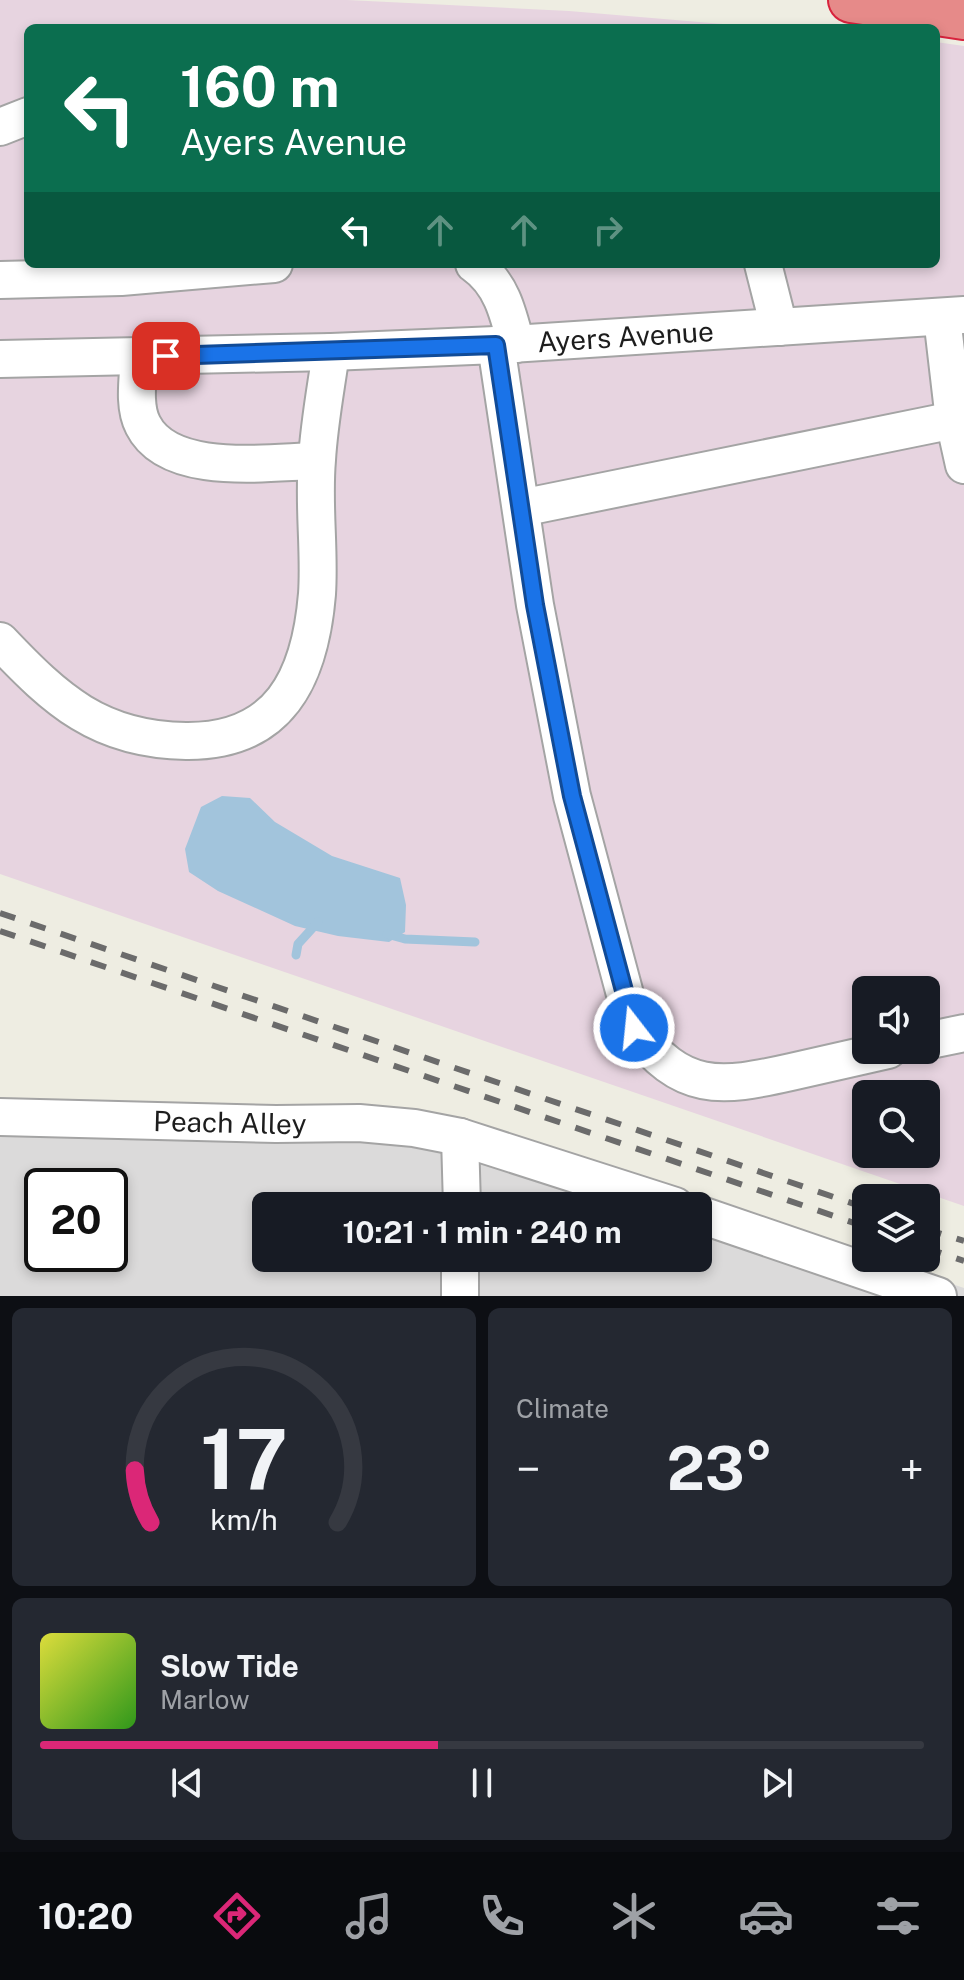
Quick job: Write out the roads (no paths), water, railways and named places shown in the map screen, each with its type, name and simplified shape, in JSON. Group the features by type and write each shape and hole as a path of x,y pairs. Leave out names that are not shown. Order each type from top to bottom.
{"highway":[{"path":"862,1 964,17"}],"street":[{"path":"0,127 24,118"},
{"path":"0,280 121,277 227,268"},
{"path":"479,268 493,279 507,309 506,344 521,508 535,605 572,796 634,1028 650,1050 671,1067 696,1079 716,1083 743,1083 852,1058"},
{"path":"764,268 779,327"},
{"path":"953,316 954,420 964,465"},
{"name":"Ayers Avenue","path":"0,359 331,352 953,316"},
{"path":"0,641 55,696 97,723 176,741 210,741 234,736 259,725 281,705 298,679 309,639 317,595 316,461 331,352"},
{"path":"139,357 138,409 142,425 154,441 174,454 196,460 238,463 316,461"},
{"path":"521,508 954,420"},
{"path":"940,1038 964,1033"},
{"name":"Peach Alley","path":"0,1117 359,1123 414,1128 460,1137 631,1192"},
{"path":"460,1137 462,1192"},
{"path":"712,1219 938,1296"},
{"path":"460,1272 460,1296"}],"water":[{"path":"222,796 250,798 275,822 332,856 400,878 406,905 405,932 389,942 338,936 295,926 218,891 189,872 185,849 201,807"}],"waterway":[{"path":"296,955 298,944 318,922"},
{"path":"387,934 405,939 475,942"}],"railway":[{"path":"0,913 852,1203"},
{"path":"0,931 852,1222"},
{"path":"940,1233 964,1241"},
{"path":"940,1253 964,1261"}]}
